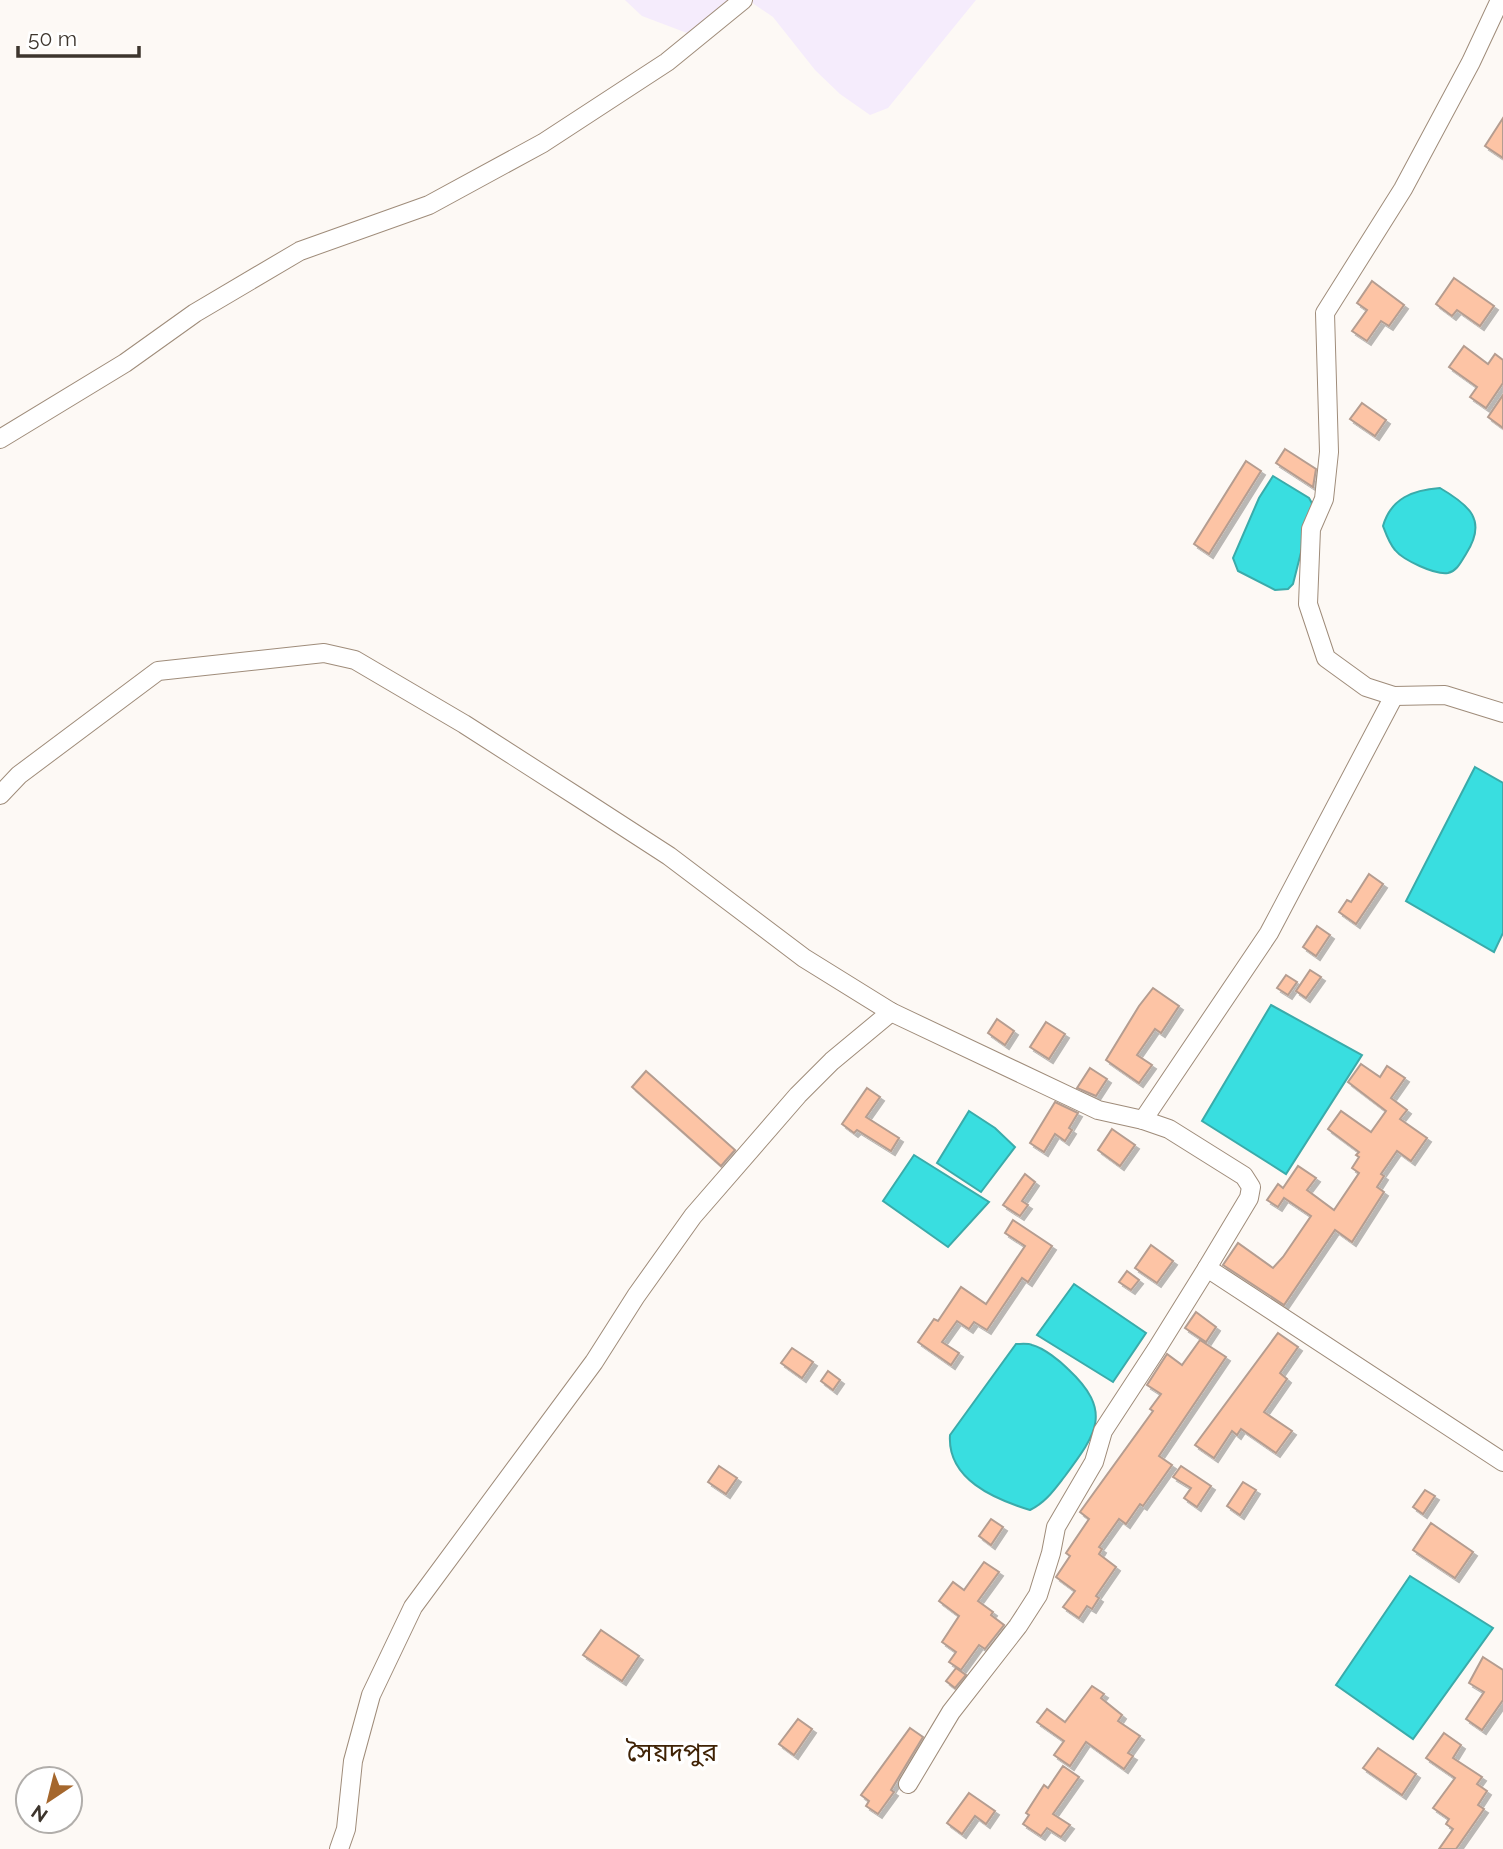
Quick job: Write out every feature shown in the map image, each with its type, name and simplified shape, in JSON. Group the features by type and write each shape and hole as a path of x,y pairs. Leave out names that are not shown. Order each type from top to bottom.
{"street":[{"path":"0,439 125,363 195,313 300,251 429,205 543,143 667,62 743,0"},
{"path":"1500,0 1471,62 1403,189 1325,313 1329,452 1324,499 1311,530 1308,604 1326,658 1366,687 1394,696 1445,695 1503,713"},
{"path":"0,795 19,775 158,671 324,653 355,660 487,738 668,856 804,958 891,1012 1098,1110 1169,1129 1244,1176 1251,1186 1249,1198 1103,1431 1094,1462 1056,1527 1038,1595 1018,1626 951,1712 908,1784"},
{"path":"1143,1120 1269,933 1394,696"},
{"path":"339,1849 345,1829 353,1761 371,1695 413,1607 594,1362 636,1296 693,1216 798,1095 832,1061 891,1012"},
{"path":"1207,1268 1503,1462"}],"shaded area":[{"path":"625,0 731,0 687,33 642,16"},
{"path":"748,0 976,0 888,108 870,115 840,94 815,70 773,17"}],"water":[{"path":"1273,476 1309,498 1313,505 1293,584 1288,589 1275,590 1238,571 1233,558 1259,498"},
{"path":"1440,488 1467,507 1475,523 1475,532 1466,554 1456,568 1448,573 1428,569 1399,554 1383,526 1391,509 1404,497"},
{"path":"1475,767 1503,783 1503,933 1494,952 1406,901"},
{"path":"1271,1005 1362,1055 1286,1174 1202,1121"},
{"path":"969,1111 995,1128 1015,1147 981,1192 937,1163"},
{"path":"914,1155 989,1202 948,1247 883,1201"},
{"path":"1074,1284 1146,1333 1113,1382 1037,1335"},
{"path":"1016,1344 1037,1347 1061,1362 1082,1384 1091,1397 1095,1410 1092,1434 1076,1461 1053,1491 1030,1510 1002,1500 975,1485 956,1464 951,1450 950,1435"},
{"path":"1410,1576 1493,1628 1413,1739 1336,1685"}],"building":[{"path":"1503,118 1503,158 1485,146"},
{"path":"1454,278 1494,306 1480,326 1457,310 1452,316 1436,304"},
{"path":"1372,281 1404,305 1389,326 1381,321 1367,341 1352,331 1367,310 1357,303"},
{"path":"1464,346 1488,364 1495,354 1503,360 1503,383 1486,408 1470,397 1477,387 1449,367"},
{"path":"1503,395 1503,428 1488,417"},
{"path":"1362,403 1386,420 1375,436 1350,419"},
{"path":"1285,449 1316,469 1313,487 1276,463"},
{"path":"1246,461 1261,471 1209,554 1194,544"},
{"path":"1369,874 1383,884 1356,924 1339,912 1347,900 1351,902"},
{"path":"1317,926 1330,935 1316,956 1303,947"},
{"path":"1310,970 1321,977 1306,998 1296,991"},
{"path":"1286,975 1297,982 1288,995 1277,988"},
{"path":"1153,988 1179,1006 1161,1033 1155,1029 1137,1055 1152,1065 1139,1083 1106,1060"},
{"path":"997,1019 1014,1031 1005,1045 988,1033"},
{"path":"1046,1022 1065,1034 1049,1059 1030,1047"},
{"path":"1361,1064 1380,1077 1387,1066 1405,1078 1391,1098 1407,1110 1400,1119 1427,1138 1411,1161 1397,1151 1381,1174 1384,1176 1377,1187 1384,1192 1352,1242 1335,1230 1284,1305 1223,1265 1238,1243 1273,1268 1283,1257 1311,1216 1284,1198 1278,1207 1267,1200 1278,1184 1283,1188 1298,1166 1316,1178 1307,1190 1334,1210 1359,1173 1352,1168 1359,1152 1328,1129 1341,1111 1371,1132 1386,1111 1348,1082"},
{"path":"1090,1068 1107,1079 1096,1096 1077,1088"},
{"path":"646,1071 735,1150 721,1166 632,1087"},
{"path":"867,1088 880,1097 866,1117 899,1138 891,1151 842,1124"},
{"path":"1055,1102 1078,1113 1065,1141 1055,1134 1044,1152 1030,1143"},
{"path":"1112,1129 1135,1145 1120,1166 1098,1150"},
{"path":"1025,1174 1035,1182 1022,1201 1028,1205 1020,1216 1003,1205"},
{"path":"1013,1220 1052,1246 1028,1282 1022,1278 987,1330 974,1322 969,1329 957,1321 942,1342 959,1353 951,1365 918,1342 934,1319 938,1321 961,1287 986,1304 1025,1246 1005,1233"},
{"path":"1151,1245 1173,1261 1157,1283 1135,1268"},
{"path":"1127,1271 1139,1280 1131,1290 1119,1282"},
{"path":"1196,1312 1216,1327 1206,1342 1185,1328"},
{"path":"1278,1333 1298,1347 1280,1373 1287,1379 1264,1412 1292,1431 1276,1453 1241,1429 1237,1435 1232,1431 1214,1458 1195,1445"},
{"path":"1200,1340 1226,1357 1159,1456 1172,1465 1143,1506 1140,1504 1126,1524 1119,1519 1099,1547 1102,1549 1099,1554 1116,1567 1096,1596 1099,1598 1092,1609 1087,1606 1079,1618 1063,1607 1075,1591 1056,1577 1070,1556 1066,1553 1089,1519 1080,1512 1153,1411 1150,1409 1161,1394 1147,1385 1167,1354 1182,1365"},
{"path":"792,1348 813,1362 802,1378 781,1363"},
{"path":"828,1371 840,1380 833,1390 821,1381"},
{"path":"719,1466 737,1478 726,1494 708,1482"},
{"path":"1181,1466 1211,1486 1197,1507 1184,1498 1191,1488 1173,1477"},
{"path":"1243,1482 1256,1490 1240,1515 1227,1506"},
{"path":"1425,1490 1435,1496 1423,1514 1413,1507"},
{"path":"991,1519 1003,1527 991,1545 979,1536"},
{"path":"1431,1523 1473,1552 1455,1578 1413,1550"},
{"path":"984,1562 999,1572 978,1601 1004,1625 985,1649 979,1645 961,1670 949,1662 956,1652 942,1642 959,1616 939,1601 953,1582 964,1590"},
{"path":"601,1630 639,1656 622,1681 583,1655"},
{"path":"1483,1657 1503,1670 1503,1700 1482,1730 1466,1719 1484,1692 1469,1683"},
{"path":"956,1668 966,1675 955,1688 946,1681"},
{"path":"1092,1686 1104,1694 1101,1698 1122,1715 1118,1721 1140,1736 1128,1753 1133,1756 1124,1769 1086,1742 1070,1766 1054,1755 1064,1741 1037,1722 1047,1709 1065,1722"},
{"path":"798,1719 812,1729 794,1755 779,1744"},
{"path":"910,1728 923,1737 891,1790 894,1792 878,1814 866,1806 869,1801 861,1795"},
{"path":"1444,1733 1461,1745 1453,1758 1482,1777 1477,1784 1487,1791 1478,1805 1484,1809 1456,1849 1439,1849 1453,1829 1446,1824 1449,1819 1433,1808 1455,1778 1426,1758"},
{"path":"1378,1748 1416,1774 1402,1795 1363,1768"},
{"path":"1063,1766 1079,1777 1053,1814 1070,1825 1061,1837 1047,1828 1041,1836 1023,1824 1029,1815 1026,1813 1044,1785 1048,1788"},
{"path":"969,1793 995,1811 986,1824 975,1816 962,1834 947,1823"}],"district":[{"name":"সৈয়দপুর","path":"672,1752"}]}
